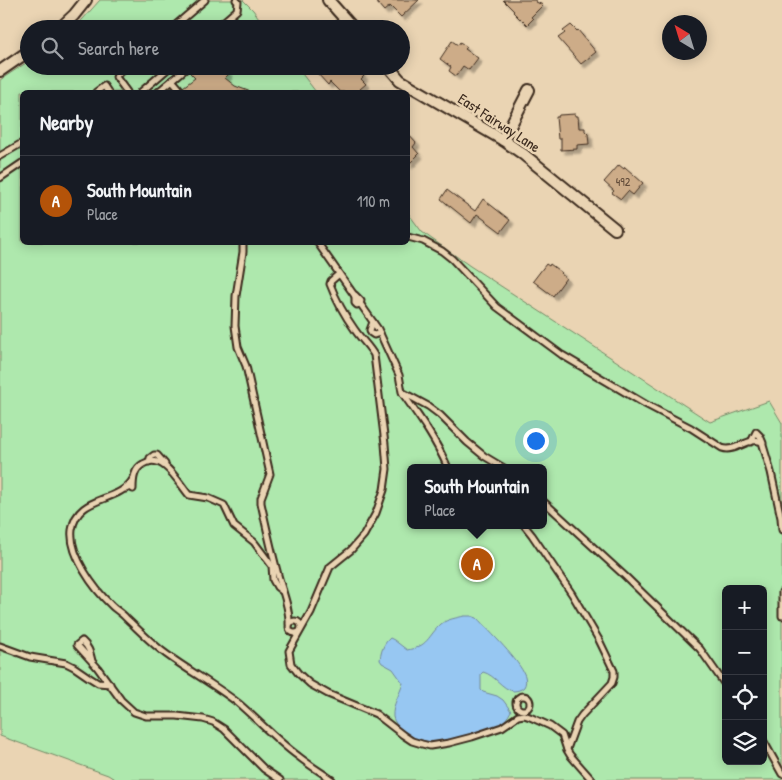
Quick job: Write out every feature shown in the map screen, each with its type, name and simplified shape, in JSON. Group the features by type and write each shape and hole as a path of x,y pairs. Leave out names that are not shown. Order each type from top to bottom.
{"street":[{"path":"69,20 86,0"},
{"path":"333,1 347,20"},
{"path":"0,71 20,57"},
{"name":"East Fairway Lane","path":"396,75 400,80 503,140 523,154 615,229"},
{"path":"503,140 529,90"}],"lane":[{"path":"182,20 205,0"},
{"path":"225,20 237,10 238,2 236,0"},
{"path":"117,75 123,90"},
{"path":"143,90 161,75"},
{"path":"160,90 178,75"},
{"path":"172,80 178,88 175,90"},
{"path":"165,86 170,90"},
{"path":"0,156 20,143"},
{"path":"0,178 20,164"},
{"path":"410,238 423,241 442,251 452,259 497,307 562,355 595,375 691,428 722,448 727,450 733,449 759,440 764,445"},
{"path":"243,245 236,296 235,326 238,347 246,366 270,474 261,503 290,622 288,628 294,641"},
{"path":"319,245 380,333 399,375 402,392 432,435 446,464"},
{"path":"339,274 331,281 330,284 333,292 354,329 374,355 387,469 384,490 376,513 358,543 330,566 311,612 301,624 289,651 291,664 310,684 328,694 376,714 412,741 430,746 449,743 502,728 521,713 516,702 518,697 527,697 530,701 525,712 527,716"},
{"path":"402,392 440,415 467,442 497,464"},
{"path":"413,408 420,402"},
{"path":"751,442 756,432 764,445 781,518 782,530"},
{"path":"280,587 273,580 272,566 254,542 234,526 224,505 208,498 189,495 166,466 159,462 149,462 140,466 135,473 133,489 130,487 126,488 121,492 94,502 84,508 75,518 72,531 77,557 92,582 112,606 165,653 236,702 298,756 332,780"},
{"path":"547,505 626,577 700,649 722,680"},
{"path":"527,529 600,640 614,671 612,684 577,722 567,750"},
{"path":"782,592 782,616"},
{"path":"290,622 296,621 301,624"},
{"path":"290,632 294,634 300,631 301,624"},
{"path":"0,646 30,657 66,663 98,683 110,684"},
{"path":"92,661 121,700 134,712 146,716 177,716 214,722 224,729 264,769 280,780"},
{"path":"90,678 94,679 99,675 97,667"},
{"path":"520,709 527,708"},
{"path":"518,716 527,716 557,730 562,735 570,755 592,780"},
{"path":"564,740 566,744 571,738"},
{"path":"767,747 782,774"}],"green space":[{"path":"100,0 243,0 260,20 82,20"},
{"path":"20,67 20,75 303,75 314,90 20,90 20,245 410,245 410,216 422,232 470,266 710,422 769,401 782,423 782,780 116,780 108,775 0,736 0,80"}],"water":[{"path":"464,616 477,618 511,654 525,676 525,686 517,691 509,690 483,672 481,674 481,690 503,700 511,711 502,723 498,726 448,740 422,741 411,737 401,730 394,719 394,708 403,683 393,669 380,660 383,648 390,638 407,650 420,646 443,622"}],"building":[{"path":"380,0 419,0 401,17 390,6 384,11 377,3"},
{"path":"503,0 535,0 543,5 531,17 533,19 527,25"},
{"path":"571,25 578,30 596,52 581,64 558,38"},
{"path":"452,41 458,45 460,42 467,47 465,49 478,58 469,70 463,66 456,76 449,71 451,67 440,59"},
{"path":"192,75 228,75 225,78 235,86 246,90 183,90 183,87 195,78"},
{"path":"319,75 363,75 361,79 366,84 361,90 338,90 330,82 328,85"},
{"path":"575,114 575,116 578,116 579,128 585,128 588,134 589,144 577,145 577,149 561,150 561,139 558,139 556,117 559,115"},
{"path":"410,136 416,143 413,147 419,154 410,163"},
{"path":"619,165 624,169 625,167 643,183 633,195 628,191 621,199 612,193 614,191 604,182"},
{"path":"447,190 475,211 483,199 510,220 501,232 477,214 471,223 441,199"},
{"path":"546,264 549,266 550,264 566,278 553,296 533,281"}],"place":[{"name":"South Mountain","path":"477,564"}]}
